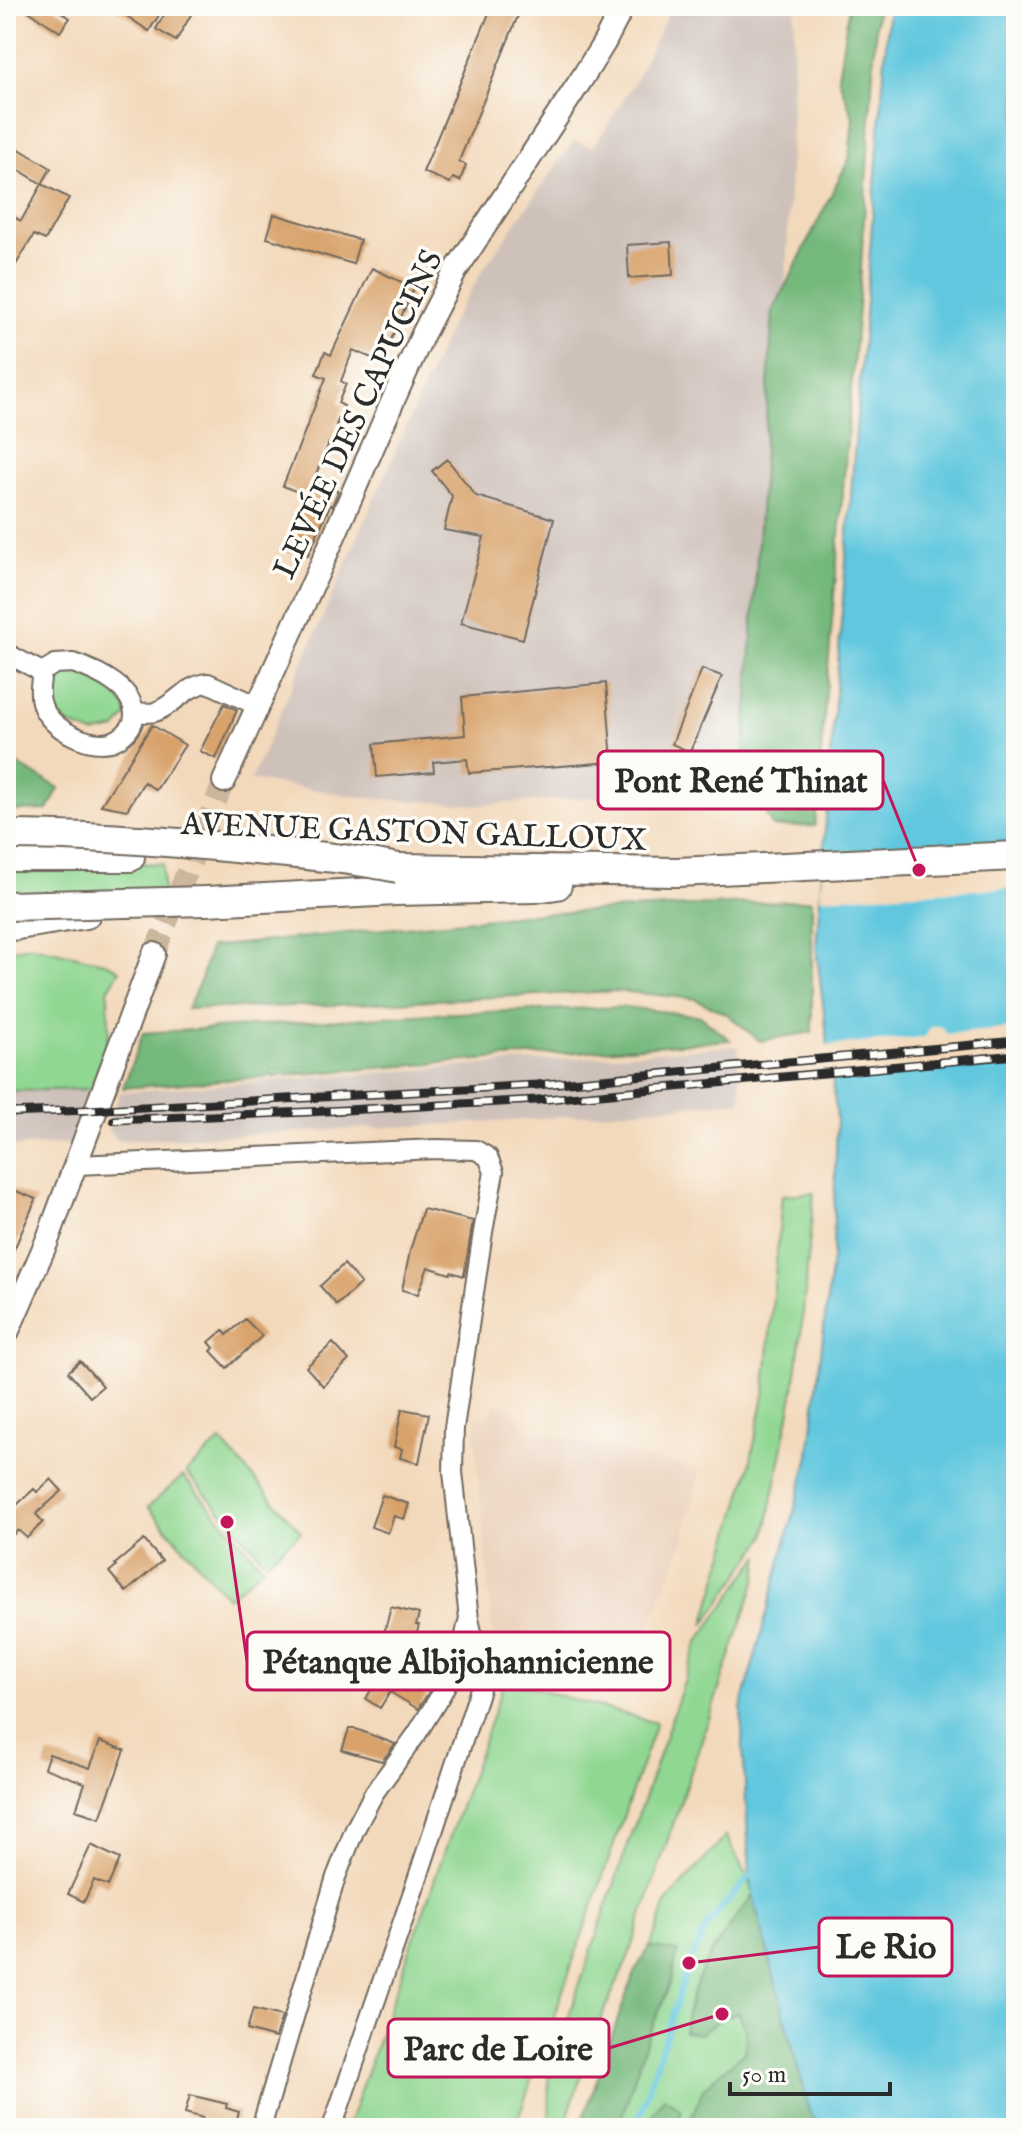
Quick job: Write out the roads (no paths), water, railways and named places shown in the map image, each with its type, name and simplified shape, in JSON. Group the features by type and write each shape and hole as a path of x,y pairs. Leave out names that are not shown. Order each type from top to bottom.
{"main road":[{"path":"6,835 82,835 152,840 349,859 398,868"},
{"path":"677,872 1016,856"},
{"name":"AVENUE GASTON GALLOUX","path":"6,857 222,859 398,868 677,872"},
{"name":"AVENUE GASTON GALLOUX","path":"6,906 536,888 677,872"},
{"path":"6,927 86,914 206,901"}],"street":[{"name":"LEVÉE DES CAPUCINS","path":"224,781 423,334 456,270 589,68 623,6"},
{"path":"6,653 42,672"},
{"path":"73,663 92,669 125,692 134,712 132,726 112,742 75,737 57,725 43,708 39,689 42,672 55,664 73,663"},
{"path":"134,712 153,713 188,690 208,683 258,706"},
{"path":"6,1335 77,1165 154,954"},
{"path":"77,1165 436,1149 476,1150 488,1157 494,1172 454,1428 453,1472 469,1619 479,1660 480,1689 332,2128"},
{"path":"261,2128 336,1877 355,1829 374,1793 442,1693 460,1657 469,1619"}],"water":[{"path":"889,6 1016,6 1016,2128 823,2128 810,2113 750,1876 741,1709 809,1456 833,1250 837,1118 816,947"}],"waterway":[{"path":"636,2128 689,1963 708,1924 750,1876"}],"tunnel":[{"path":"154,954 224,781"}],"railway":[{"path":"6,1113 537,1085 1016,1041"},
{"path":"114,1120 537,1100 1016,1055"}],"place":[{"name":"Pont René Thinat","path":"919,870"},
{"name":"Pétanque Albijohannicienne","path":"227,1522"},
{"name":"Le Rio","path":"689,1963"},
{"name":"Parc de Loire","path":"722,2014"}]}
